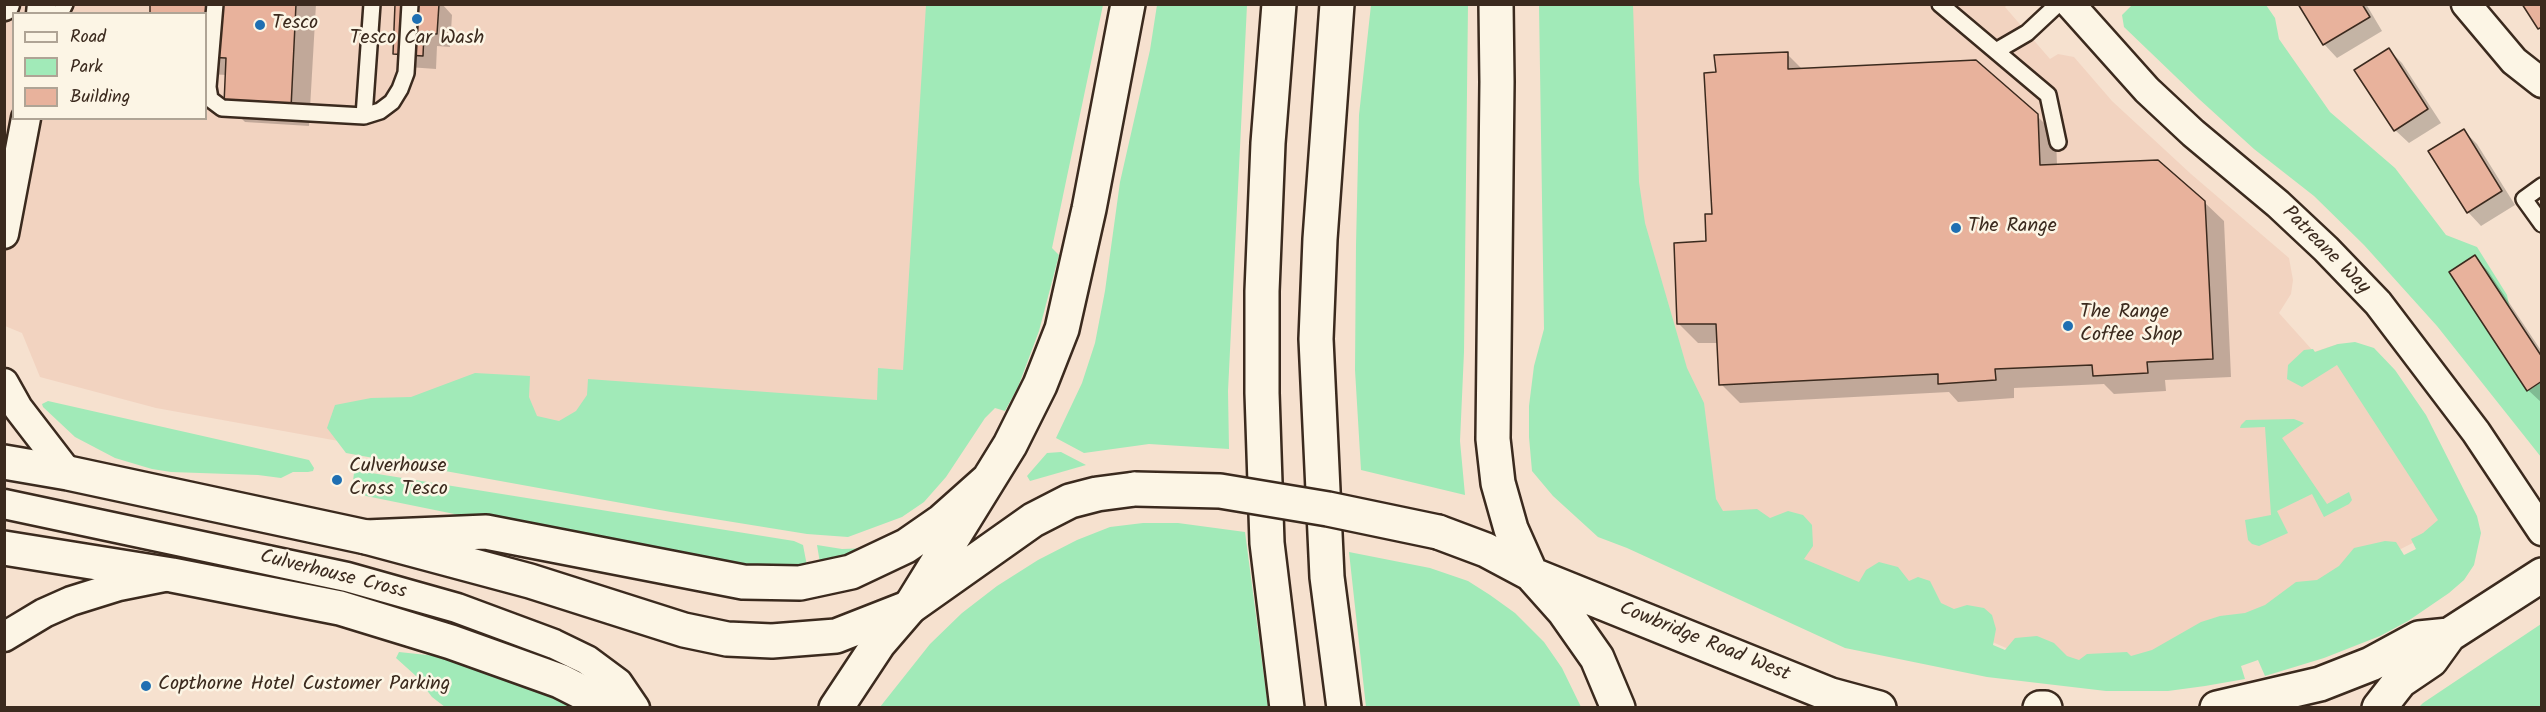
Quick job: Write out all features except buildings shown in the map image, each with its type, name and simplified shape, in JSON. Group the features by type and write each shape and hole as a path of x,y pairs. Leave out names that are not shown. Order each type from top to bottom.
{"main road":[{"path":"836,708 879,643 910,607 988,480 1040,385 1062,329 1089,209 1128,4"},
{"path":"1279,4 1268,143 1262,291 1262,393 1267,543 1287,708"},
{"path":"1337,4 1320,240 1316,339 1327,577 1344,708"},
{"path":"1496,4 1493,439 1497,483 1511,529 1531,574 1564,611 1597,658 1618,708"},
{"path":"4,462 68,473 366,537 530,581 684,630 727,639 772,641 836,636 910,607 1033,520 1070,501 1097,494 1135,489 1220,491 1329,509 1438,532 1486,550 1531,574"},
{"path":"366,537 486,532 743,582 801,583 851,572 906,546 942,521 988,480"},
{"path":"4,548 172,575 340,608 440,638 560,681 613,708"},
{"name":"Cowbridge Road West","path":"1531,574 1831,695 1879,708"},
{"path":"2379,708 2400,681 2431,660 2449,635 2541,575"},
{"path":"2217,708 2314,696 2419,638 2449,635"},
{"path":"2040,708 2045,708"}],"street":[{"name":"Patreane Way","path":"2070,4 2147,90 2193,133 2286,212 2326,249 2378,303 2476,432 2541,531"},
{"path":"2466,4 2514,61 2541,83"},
{"path":"4,234 26,120"},
{"path":"4,383 18,408 68,473"},
{"name":"Culverhouse Cross","path":"4,504 325,572 457,608 554,644 587,660 618,683 635,708"},
{"path":"4,637 44,613 71,601 119,586 172,575"}],"lane":[{"path":"215,4 208,87 210,99 222,108 364,116 380,111 392,102 400,89 406,73 410,4"},
{"path":"364,116 372,4"},
{"path":"1940,4 2048,95 2058,142"},
{"path":"1996,51 2027,33 2058,4"},
{"path":"2541,186 2524,199 2541,224"}],"shaded area":[{"path":"4,5 1060,5 948,423 687,504 156,408 40,377 22,333 5,326"},
{"path":"1627,5 2007,5 2005,7 2050,59 2058,54 2074,57 2112,101 2191,174 2289,258 2293,280 2291,294 2279,313 2314,352 2338,344 2450,524 2129,687 2013,651 1720,523 1635,221"}],"green space":[{"path":"926,5 1103,5 1052,248 1059,255 1039,331 1018,387 1005,411 995,408 985,418 946,477 924,502 902,517 848,537 807,534 671,512 346,453 327,428 335,405 371,398 411,397 475,373 530,376 529,397 537,416 559,421 576,411 587,395 588,379 877,400 878,368 903,370"},
{"path":"1157,5 1247,5 1228,391 1229,449 1149,444 1084,453 1056,438 1082,383 1095,343 1105,291 1120,182 1150,50"},
{"path":"1371,5 1468,5 1464,352 1460,441 1465,495 1361,470 1355,370 1356,245 1359,115"},
{"path":"1539,5 1633,5 1639,182 1645,223 1687,368 1704,403 1716,499 1723,511 1757,509 1770,518 1788,511 1803,515 1812,525 1813,546 1804,559 1859,582 1866,570 1879,562 1898,567 1909,581 1918,577 1930,581 1941,603 1954,609 1967,605 1984,608 1992,615 1996,629 1993,645 2005,650 2015,638 2037,636 2054,643 2067,656 2079,660 2087,654 2127,652 2131,656 2152,650 2201,622 2220,616 2245,613 2265,605 2296,582 2317,580 2339,566 2354,548 2385,541 2396,542 2404,555 2416,549 2411,539 2423,533 2438,520 2337,365 2302,387 2287,379 2288,365 2304,350 2313,349 2315,352 2338,344 2355,342 2374,348 2395,370 2426,415 2477,516 2481,533 2474,565 2464,580 2449,593 2408,621 2380,636 2324,658 2265,676 2258,660 2241,666 2245,679 2205,686 2168,691 2106,691 1987,677 1845,648 1627,548 1598,537 1553,496 1532,471 1529,406 1534,366 1544,329"},
{"path":"2132,5 2266,5 2275,18 2279,39 2330,112 2395,168 2446,235 2477,247 2507,295 2518,349 2541,384 2541,457 2437,326 2364,245 2314,196 2254,149 2124,27 2122,15"},
{"path":"48,401 309,460 314,468 313,471 293,472 281,478 152,469 115,458 75,437 43,407 42,404"},
{"path":"2294,419 2304,423 2282,438 2327,504 2349,492 2352,500 2349,504 2324,517 2312,494 2277,511 2288,533 2259,546 2252,544 2248,540 2245,520 2271,515 2265,427 2240,428 2241,425 2246,420"},
{"path":"1061,452 1086,465 1030,481 1027,476 1047,453"},
{"path":"359,471 794,541 803,545 808,571 783,574 366,496 363,494 365,484 353,481 354,473"},
{"path":"1143,523 1178,523 1245,532 1268,707 880,707 930,644 962,613 997,586 1038,560 1077,540 1110,527"},
{"path":"817,545 842,549 871,548 821,569"},
{"path":"1349,552 1430,568 1468,581 1490,595 1515,613 1544,642 1562,668 1581,707 1366,707"},
{"path":"2541,624 2541,707 2419,707 2423,703"},
{"path":"399,652 436,656 506,677 577,707 445,707 432,697 416,676 396,658"}],"place":[{"name":"Tesco Car Wash","path":"417,19"},
{"name":"Tesco","path":"260,25"},
{"name":"The Range","path":"1956,228"},
{"name":"The Range Coffee Shop","path":"2068,326"},
{"name":"Culverhouse Cross Tesco","path":"337,480"},
{"name":"Copthorne Hotel Customer Parking","path":"146,686"}]}
